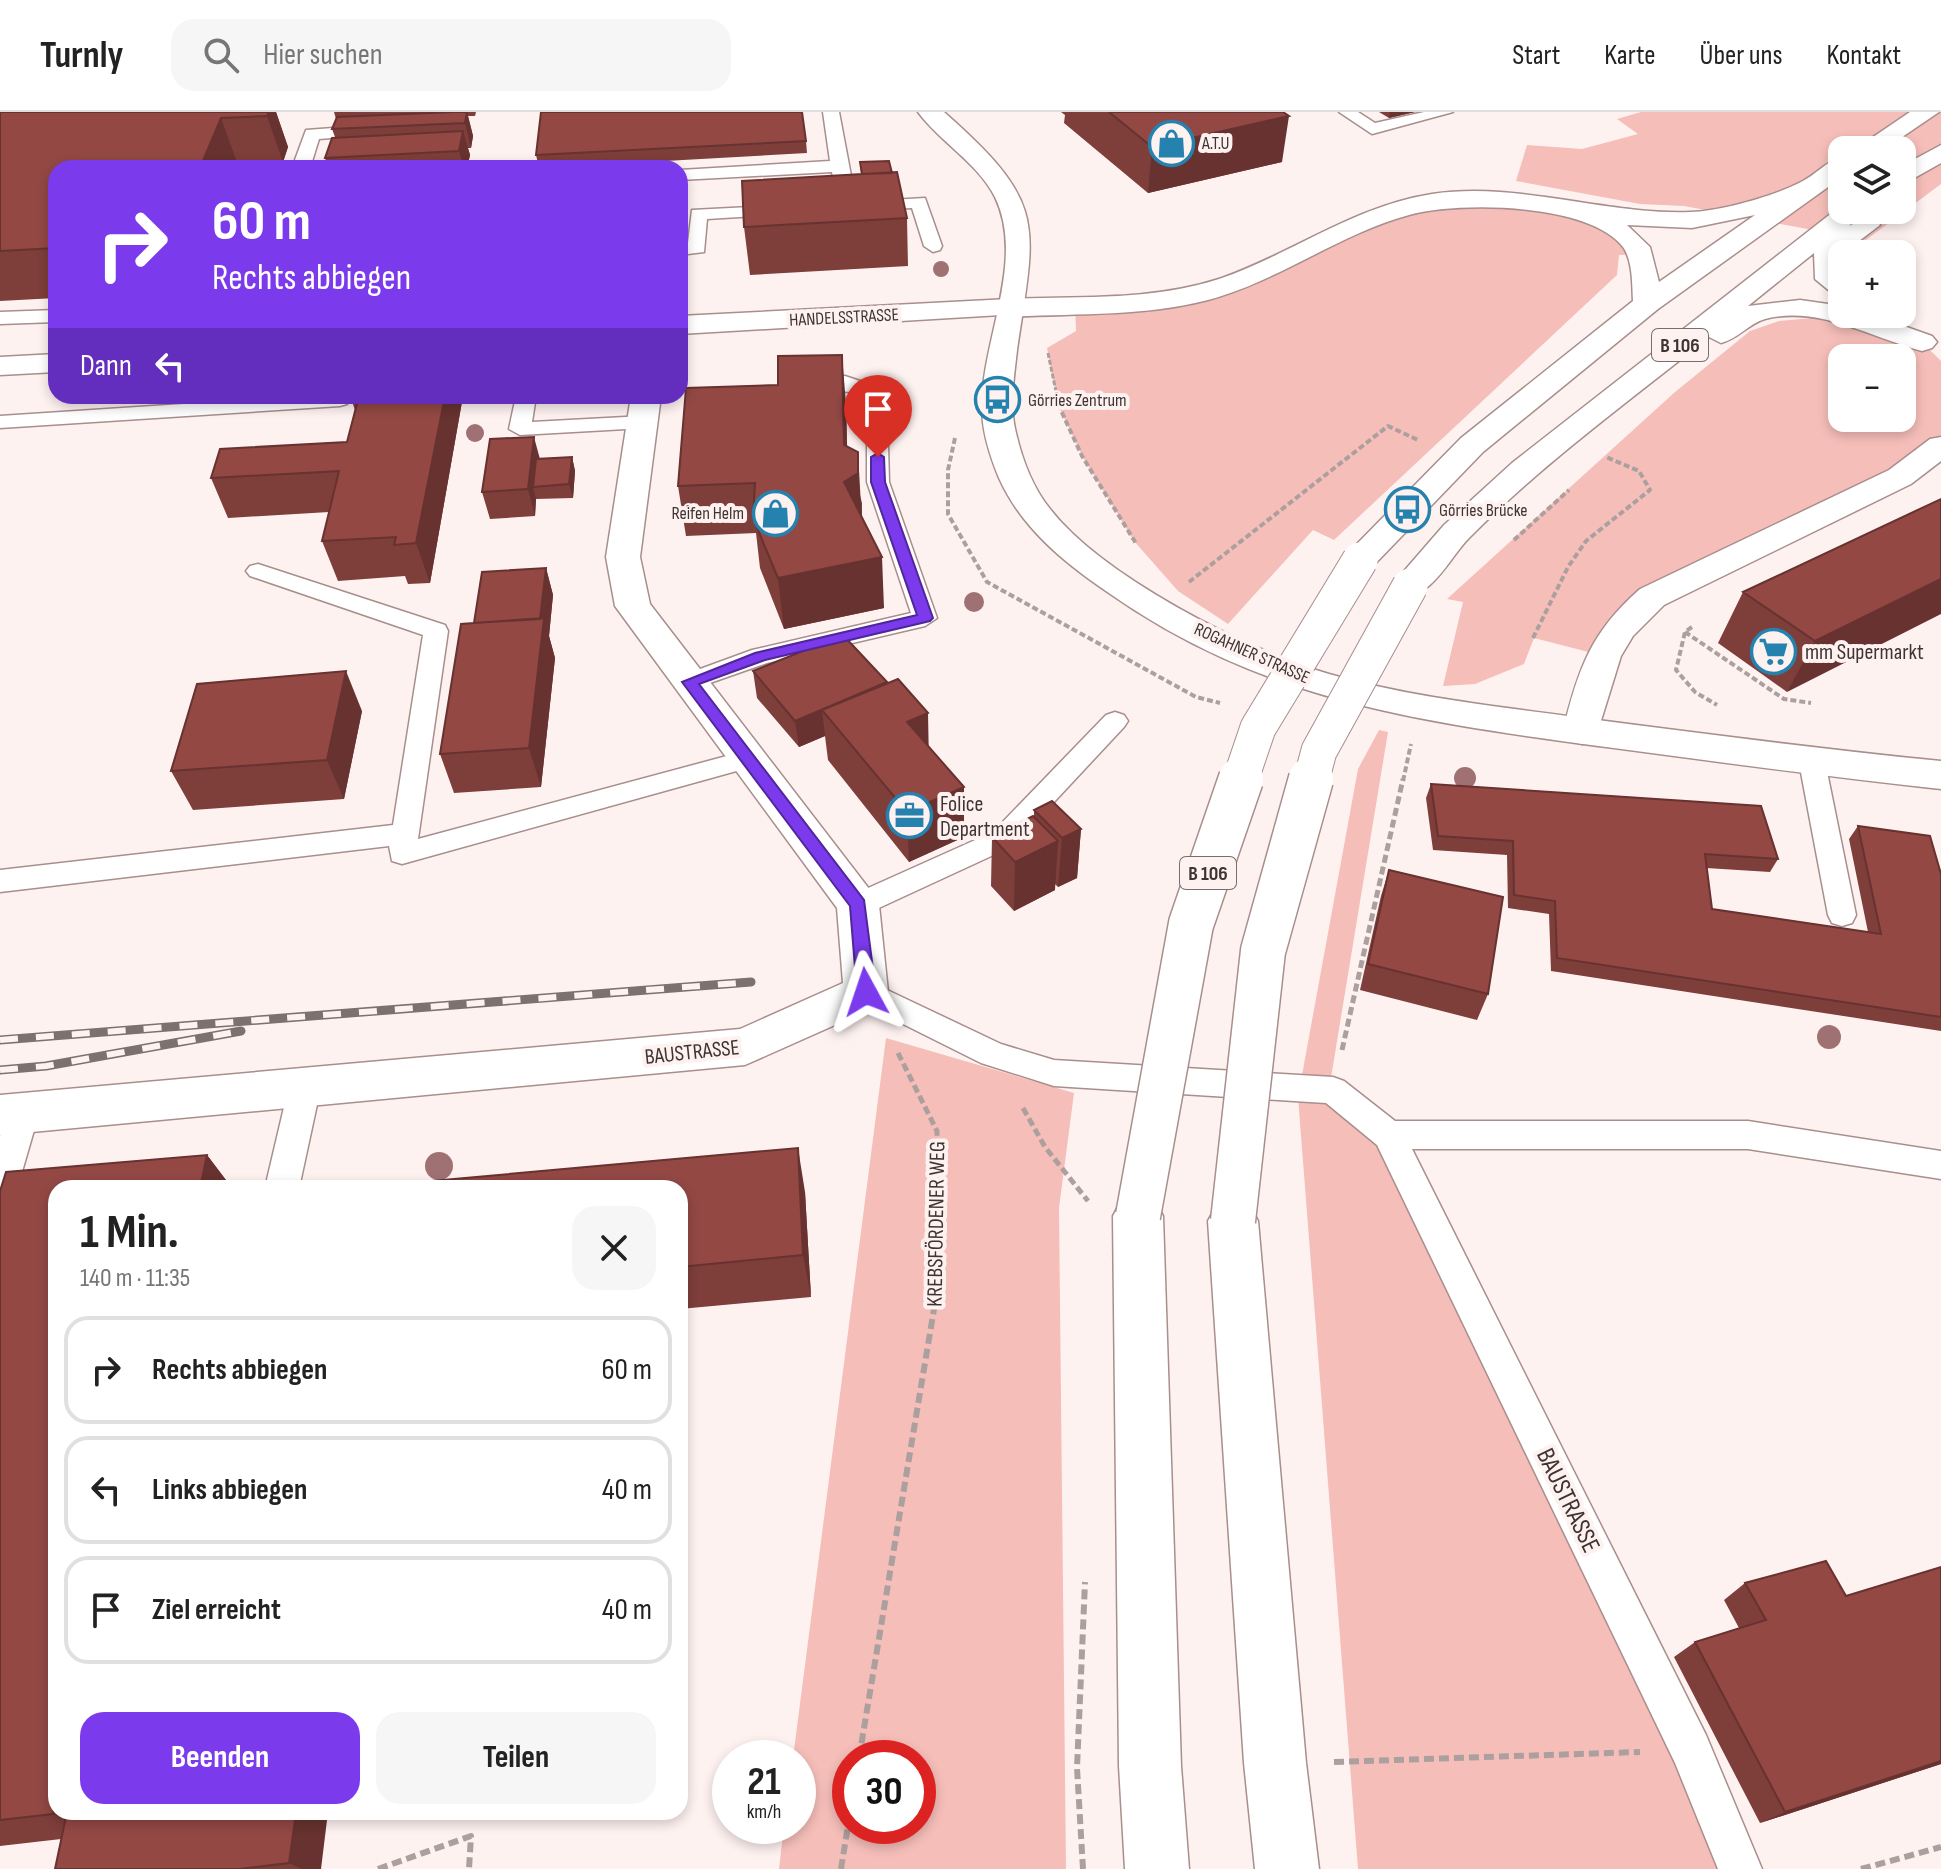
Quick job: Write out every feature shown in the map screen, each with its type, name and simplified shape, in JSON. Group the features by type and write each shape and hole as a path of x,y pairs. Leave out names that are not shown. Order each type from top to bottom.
{"main road":[{"name":"ROGAHNER STRASSE","path":"930,112 971,151 1008,197 1017,229 1016,267 997,400 1000,432 1022,491 1040,520 1090,566 1168,600 1229,646 1310,681 1418,708 1812,762 1941,775"},
{"path":"1888,136 1927,112"},
{"path":"1916,170 1941,152"},
{"name":"B 106","path":"1157,1869 1114,1210 1191,924 1258,728 1360,560 1472,445 1648,303 1828,174"},
{"path":"1574,209 1691,220 1721,215 1803,190"},
{"name":"HANDELSSTRASSE","path":"688,325 1140,304 1202,293 1251,276 1380,216 1429,203 1475,197 1525,200 1574,209"},
{"path":"1574,209 1623,232 1644,254 1648,303"},
{"name":"B 106","path":"1287,1869 1303,1762 1233,1221 1263,951 1319,751 1410,586 1456,532 1523,470 1834,224"},
{"path":"1846,240 1868,224"},
{"path":"1523,470 1573,453 1689,355 1756,312 1792,308 1845,315 1932,352"},
{"path":"1900,328 1932,352"},
{"path":"0,366 48,363"},
{"path":"645,409 623,557 633,606 858,905 866,992"},
{"path":"1582,731 1600,655 1625,619 1652,597 1900,477 1941,446"},
{"name":"BAUSTRASSE","path":"12,1114 745,1047 866,992"}],"lane":[{"path":"831,112 848,206"},
{"path":"1347,112 1372,129 1445,112"},
{"path":"304,160 312,134 385,130"},
{"path":"688,175 839,166"},
{"path":"688,249 697,248 698,214 919,202 933,246"},
{"path":"0,318 48,316"},
{"path":"690,682 761,656 925,618 878,482 877,408 868,390 845,382 789,385"},
{"path":"0,422 278,404"},
{"path":"525,404 520,429 645,409"},
{"path":"258,571 436,631 402,854 749,759"},
{"path":"858,905 1003,839 1115,721"},
{"path":"1812,762 1842,915"},
{"path":"0,881 405,834"},
{"path":"866,992 992,1054 1054,1073 1333,1090"},
{"path":"284,1180 305,1086"},
{"name":"BAUSTRASSE","path":"1333,1090 1389,1135 1691,1750 1740,1869"},
{"path":"0,1189 12,1114"},
{"path":"1389,1135 1748,1135 1941,1165"}],"path":[{"path":"1047,348 1058,404 1082,456 1168,600 1388,426 1422,442"},
{"path":"1533,638 1580,549 1596,529 1632,509 1650,490 1639,471 1606,457"},
{"path":"1697,623 1685,632 1676,670 1695,692 1721,708"},
{"path":"1685,632 1784,699 1811,703"},
{"path":"1333,1090 1418,708"},
{"name":"KREBSFÖRDENER WEG","path":"862,1740 938,1285 937,1131 866,992"},
{"path":"992,1054 1045,1147 1114,1210"},
{"path":"1303,1762 1691,1750"},
{"path":"1077,1768 1083,1869"},
{"path":"378,1869 471,1836 469,1869"},
{"path":"841,1869 845,1844"},
{"path":"1861,1869 1941,1847"}],"shaded area":[{"path":"1641,112 1941,112 1941,184 1916,203 1916,136 1828,136 1828,224 1887,224 1866,240 1684,206 1640,204 1516,181 1527,145 1582,149 1638,134 1617,119"},
{"path":"1429,203 1574,209 1644,254 1619,255 1617,275 1334,540 1313,530 1228,624 1178,591 1134,541 1082,456 1058,405 1047,348 1076,331 1075,304 1202,293"},
{"path":"1828,317 1828,328 1882,328 1922,342 1941,361 1941,446 1685,579 1600,655 1534,638 1524,664 1475,684 1443,686 1463,602 1447,599 1675,392 1750,331 1779,321"},
{"path":"1379,730 1388,732 1327,1102 1383,1146 1608,1627 1726,1869 1358,1869 1298,1097 1358,769"},
{"path":"886,1038 1074,1093 1059,1208 1066,1869 779,1869 782,1844 816,1844 816,1740 795,1740"}],"building":[{"path":"0,112 269,112 267,116 221,118 203,160 48,160 48,248 0,251"},
{"path":"467,112 465,123 332,129 337,117"},
{"path":"541,112 802,112 806,141 536,155"},
{"path":"1109,112 1283,112 1289,116 1152,147"},
{"path":"463,131 459,151 325,158 332,138"},
{"path":"889,161 892,173 862,174 860,162"},
{"path":"897,172 907,218 744,227 742,181"},
{"name":"Reifen Helm","path":"842,355 844,445 858,452 858,473 844,482 882,557 778,578 753,518 755,483 678,486 688,388 778,385 778,356"},
{"path":"357,404 443,404 416,543 394,545 396,537 322,541 339,471 211,478 220,449 347,442"},
{"path":"534,437 528,489 482,492 490,439"},
{"path":"572,457 569,484 533,487 536,459"},
{"path":"1941,499 1941,579 1815,641 1743,592"},
{"path":"546,568 540,619 474,623 482,572"},
{"path":"544,618 529,748 440,754 461,624"},
{"path":"843,635 887,682 795,721 753,671"},
{"path":"346,671 327,760 171,771 197,684"},
{"path":"898,679 928,713 907,722 964,787 907,812 822,710"},
{"path":"1431,784 1761,806 1778,859 1705,854 1712,909 1881,934 1858,826 1930,836 1941,874 1941,1017 1557,958 1555,901 1514,895 1513,841 1438,836"},
{"path":"1052,801 1081,829 1062,838 1034,810"},
{"path":"1033,816 1058,841 1015,862 992,837"},
{"path":"1389,870 1503,897 1488,994 1368,964"},
{"path":"798,1148 803,1255 688,1266 688,1180 442,1180"},
{"path":"207,1155 202,1180 48,1180 48,1815 0,1820 0,1191 6,1172"},
{"path":"1826,1561 1846,1596 1941,1567 1941,1761 1785,1812 1695,1642 1766,1620 1745,1583"},
{"path":"65,1820 295,1820 289,1863 240,1869 55,1869"}],"railway":[{"path":"0,1040 751,982"},
{"path":"0,1070 46,1066 241,1031"}],"place":[{"name":"A.T.U","path":"1171,143"},
{"name":"Görries Zentrum","path":"997,400"},
{"name":"Görries Brücke","path":"1408,510"},
{"name":"Reifen Helm","path":"775,513"},
{"name":"mm Supermarkt","path":"1774,651"},
{"name":"Folice Department","path":"909,816"}],"route":[{"path":"866,992 858,905 834,869 690,682 761,656 925,618 878,482 878,457"}]}
